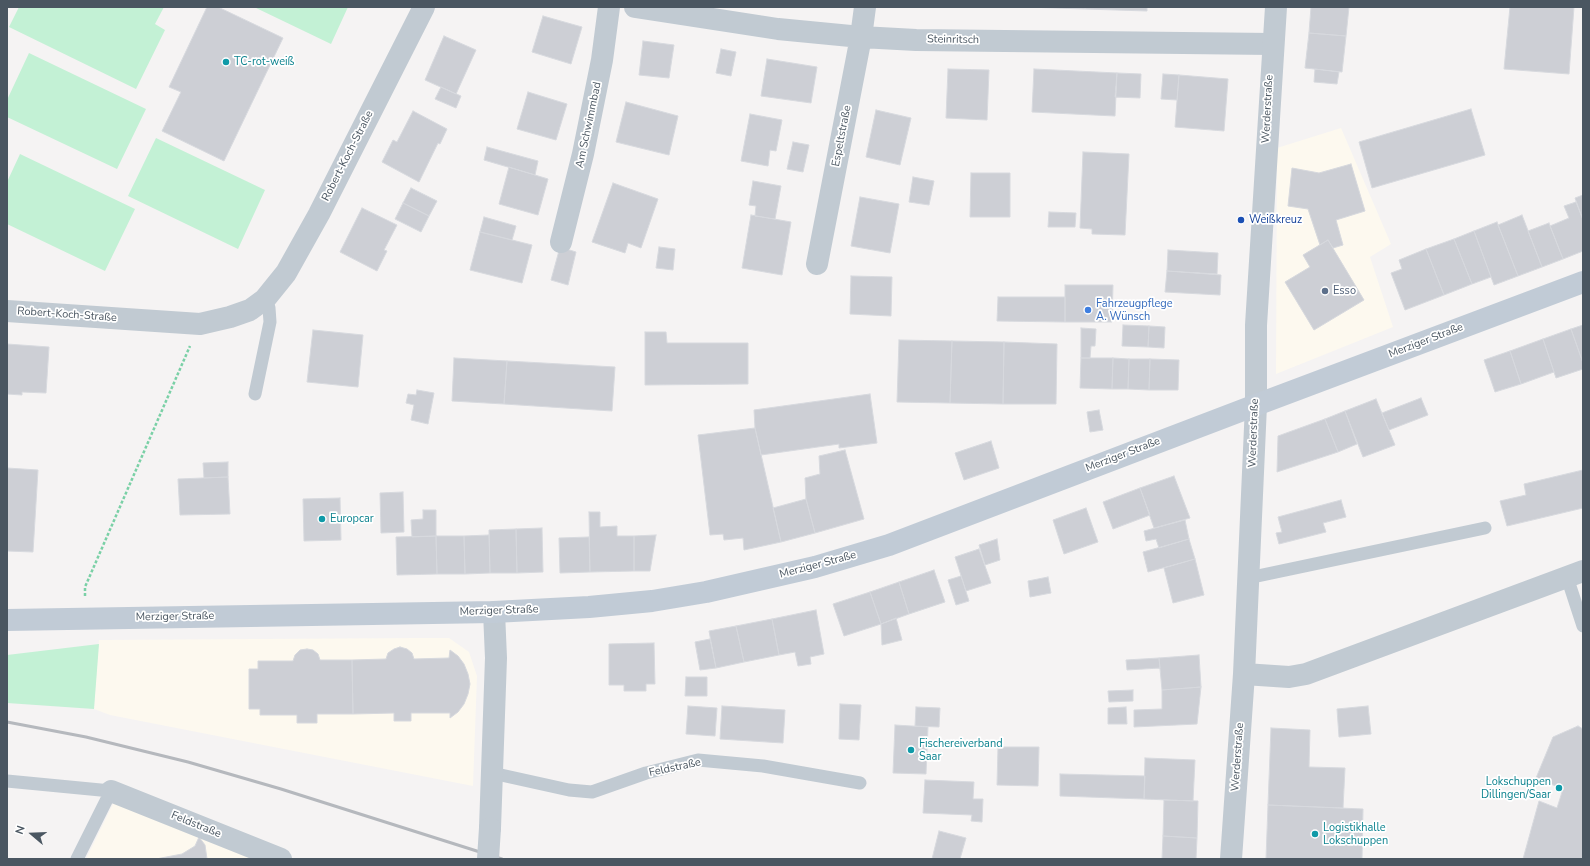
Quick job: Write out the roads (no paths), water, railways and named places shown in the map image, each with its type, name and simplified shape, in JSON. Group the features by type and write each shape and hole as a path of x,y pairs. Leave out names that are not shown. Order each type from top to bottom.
{"main road":[{"name":"Merziger Straße","path":"7,620 494,612 590,607 652,601 706,592 816,567 889,545 1583,282"}],"street":[{"name":"Robert-Koch-Straße","path":"7,311 200,324 230,317 250,310 265,299 286,273 319,214 424,7"},
{"name":"Am Schwimmbad","path":"561,242 594,103 602,60 609,7"},
{"name":"Steinritsch","path":"635,7 778,28 861,37 916,40 1272,44"},
{"name":"Espeltstraße","path":"817,264 861,37 865,7"},
{"name":"Werderstraße","path":"1231,859 1244,674 1256,405 1256,325 1272,44 1276,7"},
{"path":"1244,674 1289,677 1306,674 1575,574"},
{"path":"488,859 496,658 494,612"},
{"name":"Feldstraße","path":"111,791 268,857"}],"lane":[{"path":"255,394 270,322 269,308 265,299"},
{"path":"1248,578 1485,528"},
{"path":"1575,574 1583,626"},
{"name":"Feldstraße","path":"492,773 569,790 592,792 646,773 698,760 763,766 860,783"},
{"name":"Feldstraße","path":"7,780 111,791"},
{"path":"77,859 111,791"}],"railway":[{"path":"7,722 86,737 188,762 281,789 502,859"}],"place":[{"name":"TC-rot-weiß","path":"226,62"},
{"name":"Weißkreuz","path":"1241,220"},
{"name":"Esso","path":"1325,291"},
{"name":"Fahrzeugpflege A. Wünsch","path":"1088,310"},
{"name":"Europcar","path":"322,519"},
{"name":"Fischereiverband Saar","path":"911,750"},
{"name":"Lokschuppen Dillingen/Saar","path":"1559,788"},
{"name":"Logistikhalle Lokschuppen","path":"1315,834"}]}
